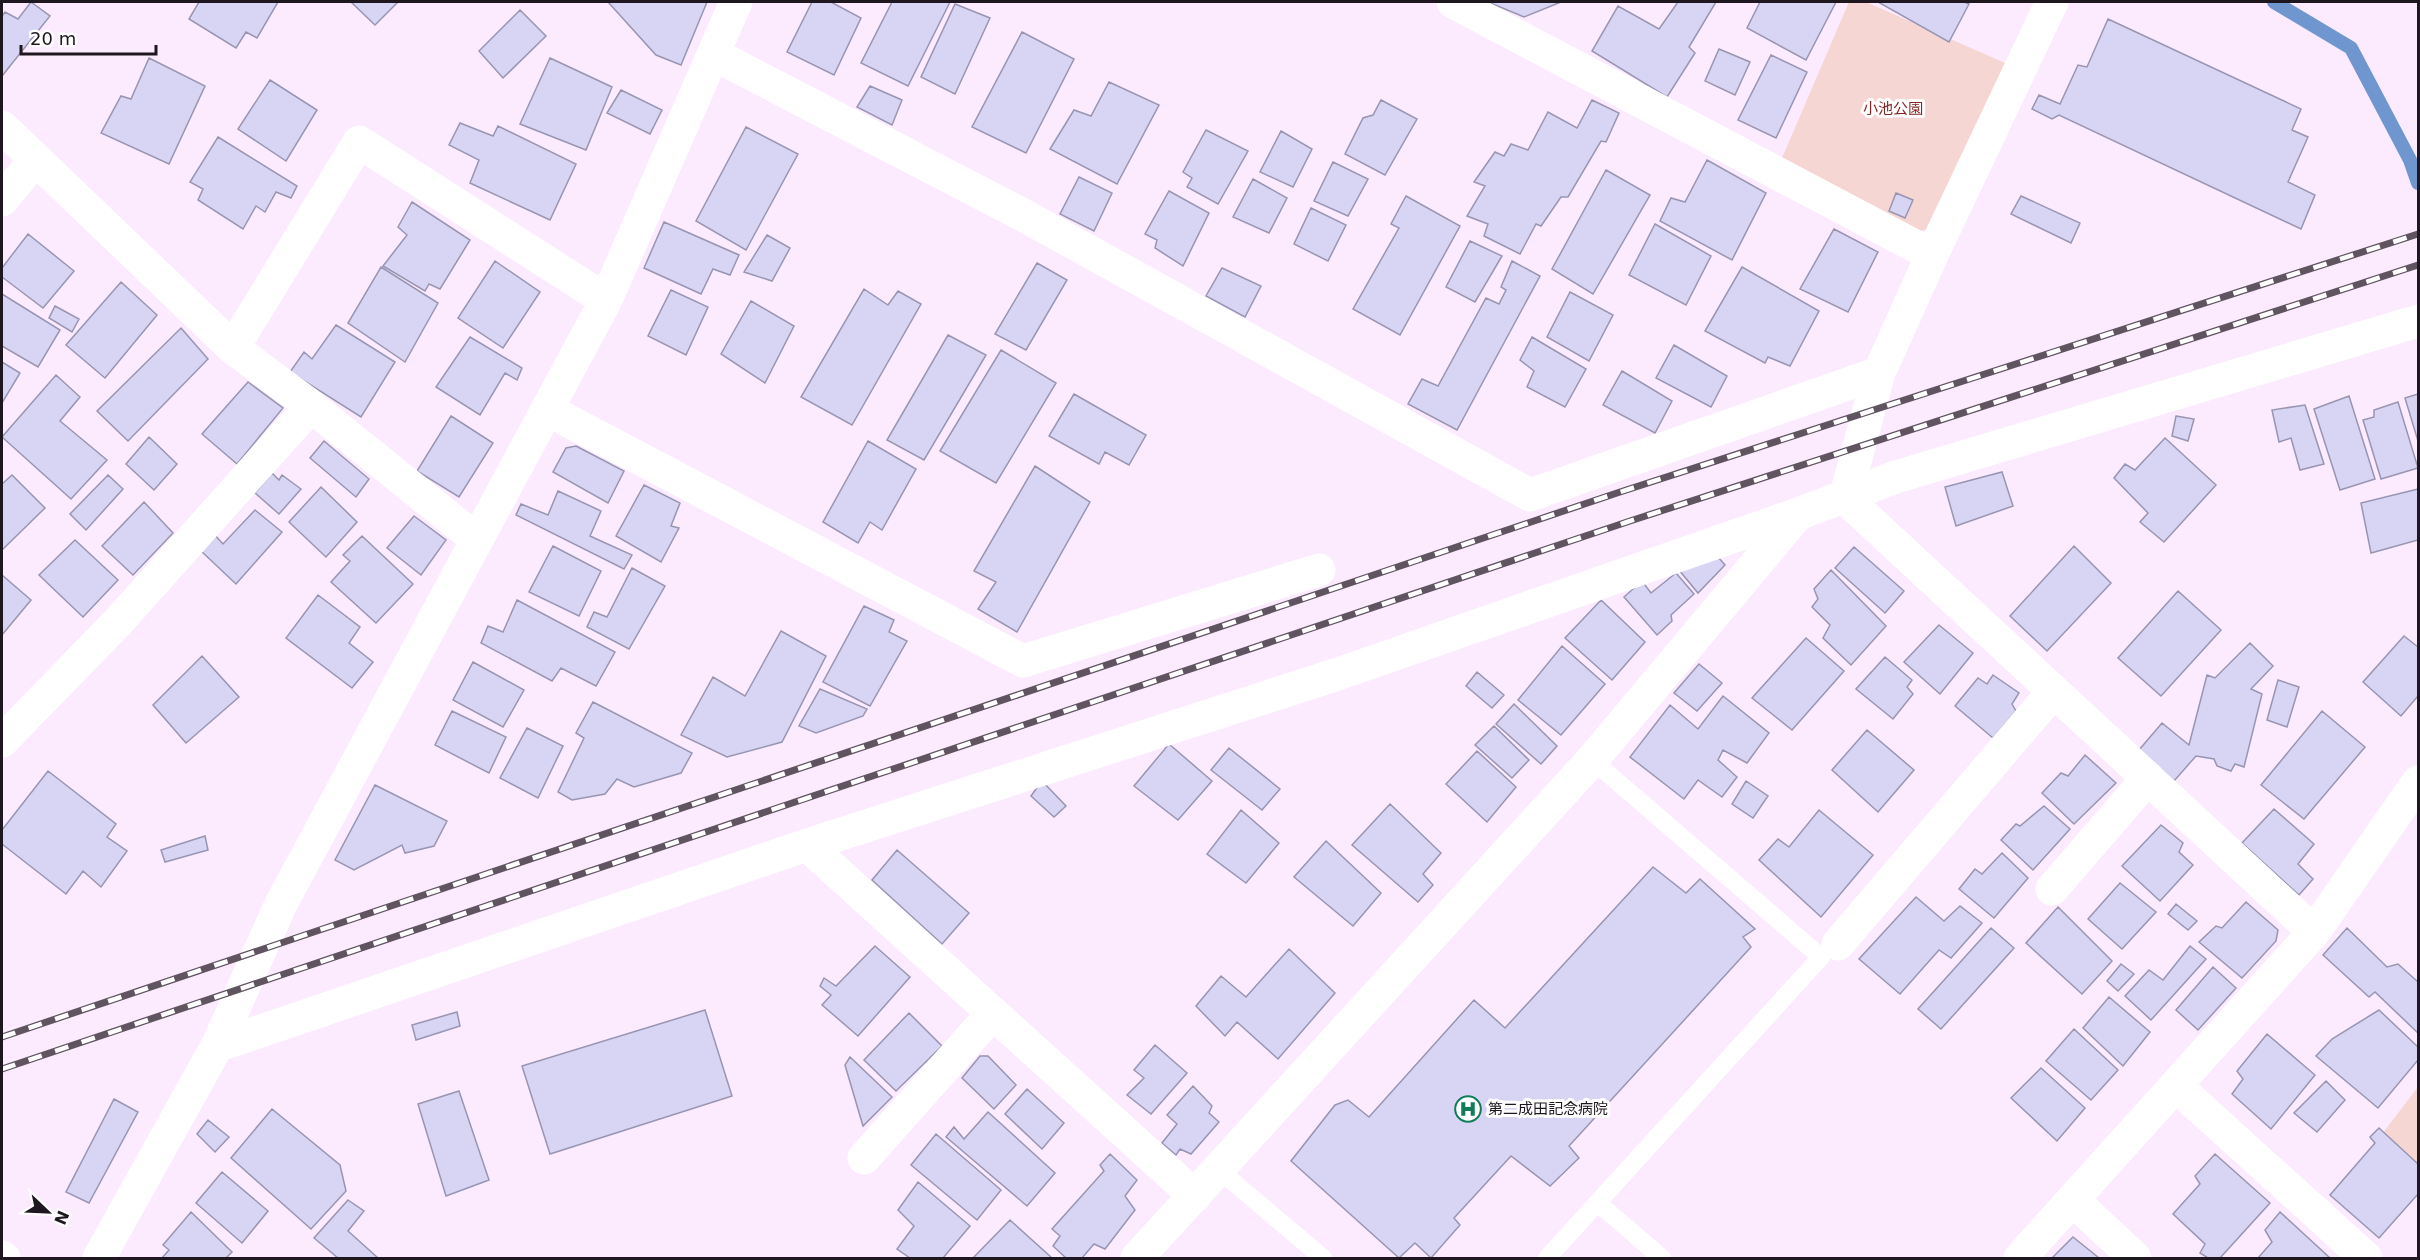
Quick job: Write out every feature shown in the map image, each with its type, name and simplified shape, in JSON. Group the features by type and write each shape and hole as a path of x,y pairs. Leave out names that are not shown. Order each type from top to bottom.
{"street":[{"path":"99,1258 217,1046 281,904 606,300 715,55 736,2"},
{"path":"1453,2 1932,255"},
{"path":"1845,498 1879,373 1932,255 2052,2"},
{"path":"715,55 1023,215 1530,495 1879,373"},
{"path":"2,127 233,348 311,406 477,540"},
{"path":"233,348 359,142 606,300"},
{"path":"2,200 35,160"},
{"path":"217,1046 807,845 1335,675 1845,498 1896,477 2418,321"},
{"path":"2,741 117,623 311,406"},
{"path":"548,410 1023,661 1319,570"},
{"path":"1845,498 2314,932"},
{"path":"1137,1258 1592,760 1798,514"},
{"path":"1838,944 2054,691"},
{"path":"2052,889 2148,778"},
{"path":"2020,1258 2314,932 2418,782"},
{"path":"807,845 1195,1196"},
{"path":"864,1158 993,1013"},
{"path":"2176,1086 2366,1258"},
{"path":"2073,1200 2135,1258"}],"lane":[{"path":"1547,1258 1821,957 1592,760"},
{"path":"1219,1170 1323,1258"},
{"path":"1598,1203 1662,1258"}],"green space":[{"name":"小池公園","path":"1849,2 1866,2 2005,63 1930,228 1914,233 1779,165"},
{"path":"2418,1087 2418,1168 2382,1134"}],"building":[{"path":"31,2 50,16 2,76 2,16 5,12 18,19"},
{"path":"199,2 278,2 257,38 246,32 236,48 189,19"},
{"path":"351,2 398,2 375,25"},
{"path":"608,2 707,2 681,65 656,55"},
{"path":"812,2 831,2 861,18 834,75 787,52"},
{"path":"892,2 950,2 908,86 861,63"},
{"path":"1488,2 1561,2 1524,17"},
{"path":"1678,2 1716,2 1689,47 1695,53 1667,97 1592,51 1618,6 1659,29"},
{"path":"1760,2 1836,2 1806,60 1747,28"},
{"path":"1878,2 1964,2 1969,4 1949,42"},
{"path":"955,4 990,18 955,94 921,77"},
{"path":"520,10 546,36 503,78 479,51"},
{"path":"2108,19 2301,109 2292,130 2308,137 2288,182 2315,195 2301,229 2059,115 2052,119 2032,109 2039,95 2060,104 2078,65 2087,67"},
{"path":"1022,32 1074,59 1026,153 972,127"},
{"path":"1719,49 1750,62 1735,95 1705,81"},
{"path":"1771,55 1807,72 1776,138 1738,120"},
{"path":"149,58 205,86 169,164 101,133 121,96 131,99"},
{"path":"550,58 612,87 586,150 520,124"},
{"path":"270,80 317,110 286,161 238,129"},
{"path":"1109,82 1159,105 1117,184 1050,149 1074,110 1091,116"},
{"path":"870,86 902,100 892,125 857,107"},
{"path":"621,90 662,110 650,134 607,113"},
{"path":"1381,100 1417,119 1385,175 1345,154 1363,118 1373,115"},
{"path":"1592,100 1619,113 1606,142 1601,141 1568,197 1561,197 1541,226 1536,224 1520,254 1484,236 1488,224 1467,216 1485,186 1474,182 1495,152 1504,156 1511,144 1528,150 1548,112 1577,128"},
{"path":"460,123 493,136 498,126 576,164 550,220 470,183 479,160 449,145"},
{"path":"746,127 798,154 746,250 696,221"},
{"path":"1206,130 1248,151 1218,204 1187,187 1192,178 1183,172"},
{"path":"1281,131 1312,149 1293,187 1260,172"},
{"path":"218,137 297,186 291,198 276,192 265,212 256,206 243,229 198,200 203,189 190,182"},
{"path":"1707,160 1766,193 1732,260 1660,221 1671,198 1685,202"},
{"path":"1333,162 1368,179 1348,216 1314,201"},
{"path":"1606,170 1650,195 1593,294 1552,269"},
{"path":"1079,177 1112,193 1094,231 1060,214"},
{"path":"1253,179 1287,198 1269,233 1233,217"},
{"path":"1169,191 1209,213 1183,266 1155,248 1157,240 1145,234"},
{"path":"1896,193 1913,200 1905,218 1889,211"},
{"path":"1406,196 1460,226 1400,335 1353,309 1399,228 1391,224"},
{"path":"2021,196 2080,223 2071,243 2011,214"},
{"path":"412,202 470,240 440,289 429,284 425,291 383,266 407,235 398,227"},
{"path":"1311,208 1346,225 1328,261 1294,244"},
{"path":"664,222 739,255 730,275 713,269 701,294 644,268"},
{"path":"1655,224 1711,256 1686,305 1629,275"},
{"path":"1834,229 1878,252 1848,312 1800,289"},
{"path":"28,234 74,271 43,308 2,277 2,268"},
{"path":"767,235 790,248 772,281 744,272"},
{"path":"1470,241 1502,256 1475,302 1446,287"},
{"path":"495,261 540,292 503,348 458,318"},
{"path":"1512,261 1540,276 1457,430 1408,404 1422,379 1438,386 1486,298 1499,304 1506,290 1501,287"},
{"path":"1037,263 1067,280 1026,350 995,334"},
{"path":"381,267 438,303 405,362 348,323"},
{"path":"1742,267 1819,311 1790,366 1768,357 1765,363 1705,331"},
{"path":"1222,268 1261,286 1245,317 1206,296"},
{"path":"121,282 157,315 105,378 66,345"},
{"path":"864,289 888,305 898,291 921,304 852,425 801,397"},
{"path":"671,290 708,307 686,355 648,336"},
{"path":"1570,292 1613,315 1589,361 1547,337"},
{"path":"2,294 60,330 38,367 2,346"},
{"path":"751,301 794,326 765,383 721,354"},
{"path":"55,306 79,319 72,332 49,318"},
{"path":"336,325 395,362 361,417 290,372 304,352 312,359"},
{"path":"181,328 208,359 128,441 97,411"},
{"path":"948,335 986,355 924,460 887,440"},
{"path":"470,337 522,368 517,380 505,373 480,415 436,387"},
{"path":"1532,337 1586,369 1565,407 1527,387 1534,371 1520,360"},
{"path":"1674,345 1727,376 1711,407 1656,378"},
{"path":"1001,350 1056,383 996,483 940,451"},
{"path":"2,362 20,373 2,403"},
{"path":"1622,371 1672,401 1655,433 1603,405"},
{"path":"56,375 80,397 60,421 107,460 71,499 2,437"},
{"path":"248,382 283,408 237,464 202,434"},
{"path":"1074,394 1146,435 1129,465 1105,452 1099,464 1049,436"},
{"path":"2418,394 2418,441 2405,398"},
{"path":"2349,396 2375,479 2340,490 2314,409"},
{"path":"2398,402 2418,468 2381,479 2363,420 2374,417 2374,410"},
{"path":"2305,405 2324,464 2300,470 2291,438 2279,442 2272,410"},
{"path":"451,416 493,443 459,497 417,471"},
{"path":"2176,416 2194,419 2188,441 2172,436"},
{"path":"149,437 177,464 154,490 126,464"},
{"path":"2165,438 2216,485 2164,542 2140,522 2148,513 2114,478 2125,464 2135,470"},
{"path":"324,441 369,479 356,497 310,458"},
{"path":"868,441 916,469 882,530 870,522 858,543 823,522"},
{"path":"576,446 624,471 608,503 553,472 566,448"},
{"path":"1035,466 1090,502 1017,632 978,609 996,582 974,571"},
{"path":"2002,472 2013,506 1956,526 1945,487"},
{"path":"272,473 279,480 282,475 301,489 279,514 255,493"},
{"path":"12,475 45,508 2,550 2,484"},
{"path":"108,475 123,489 86,530 70,514"},
{"path":"644,485 680,503 671,526 679,528 661,562 616,536"},
{"path":"321,487 357,522 326,557 289,522"},
{"path":"2418,489 2418,540 2371,553 2361,503"},
{"path":"558,491 601,511 590,536 632,555 624,569 516,515 521,504 548,515"},
{"path":"144,502 173,533 133,575 102,546"},
{"path":"255,510 282,532 236,584 200,550 213,533 223,544"},
{"path":"414,516 446,540 421,575 387,548"},
{"path":"362,536 413,584 376,623 331,582 350,561 343,555"},
{"path":"75,540 118,580 83,617 39,575"},
{"path":"553,546 601,571 579,616 529,592"},
{"path":"2074,546 2111,583 2047,651 2010,616"},
{"path":"1854,547 1904,591 1885,613 1835,568"},
{"path":"1718,557 1725,565 1698,593 1679,570"},
{"path":"632,568 665,586 629,649 587,627 594,612 607,617"},
{"path":"1831,570 1886,626 1851,665 1823,638 1830,625 1812,607 1818,599 1814,589"},
{"path":"1676,573 1694,594 1671,615 1672,621 1657,635 1624,597 1642,581 1651,593"},
{"path":"2,575 31,600 2,635"},
{"path":"2178,591 2221,630 2161,696 2118,658"},
{"path":"318,595 360,627 349,643 373,662 352,688 286,638"},
{"path":"517,600 615,652 596,686 561,668 552,681 481,643 488,626 503,632"},
{"path":"1601,600 1645,642 1612,680 1565,638"},
{"path":"864,606 894,620 889,632 907,641 870,706 823,682"},
{"path":"1939,625 1973,653 1940,694 1904,662"},
{"path":"781,631 826,656 782,742 727,757 681,735 713,677 745,696"},
{"path":"2404,636 2418,647 2418,696 2401,716 2363,682"},
{"path":"1806,638 1844,671 1792,730 1752,698"},
{"path":"2250,643 2273,666 2251,689 2262,694 2244,767 2235,764 2231,771 2217,766 2214,759 2196,756 2174,781 2139,750 2162,723 2189,745 2207,675 2215,678"},
{"path":"1562,646 1605,684 1561,735 1518,700"},
{"path":"202,656 239,697 186,743 153,705"},
{"path":"1885,657 1912,680 1907,687 1913,694 1893,719 1856,689"},
{"path":"473,662 524,690 503,727 453,700"},
{"path":"1699,664 1722,683 1697,711 1674,693"},
{"path":"1477,672 1504,695 1492,708 1466,686"},
{"path":"1993,675 2019,693 2012,704 2016,711 1993,738 1955,706 1978,678 1987,684"},
{"path":"2278,680 2299,687 2287,727 2267,720"},
{"path":"820,689 867,709 863,716 816,733 799,726"},
{"path":"1723,696 1769,733 1747,763 1723,750 1718,760 1737,777 1722,797 1698,780 1684,799 1630,757 1670,705 1698,729"},
{"path":"593,702 692,753 681,773 634,787 617,779 605,794 572,800 558,792 584,738 576,733"},
{"path":"1514,704 1557,746 1541,764 1496,724"},
{"path":"452,711 506,737 489,773 435,745"},
{"path":"2322,711 2365,747 2304,819 2261,785"},
{"path":"1494,726 1529,760 1512,778 1475,745"},
{"path":"527,728 563,746 538,798 500,778"},
{"path":"1867,730 1914,770 1878,812 1832,770"},
{"path":"1169,744 1212,781 1178,820 1134,786"},
{"path":"1229,748 1280,789 1262,810 1211,770"},
{"path":"1477,751 1516,787 1487,822 1446,784"},
{"path":"2085,755 2116,783 2074,824 2042,793 2061,773 2068,776"},
{"path":"48,771 116,824 107,837 127,851 101,887 83,871 66,894 2,844 2,830"},
{"path":"1042,781 1066,806 1054,817 1031,796"},
{"path":"1746,781 1768,796 1753,818 1732,804"},
{"path":"375,785 447,821 434,846 405,853 402,845 354,870 335,860"},
{"path":"1390,804 1441,853 1423,874 1433,885 1418,902 1352,845"},
{"path":"2044,806 2070,829 2033,870 2001,840 2016,824 2020,826"},
{"path":"2274,809 2314,844 2298,864 2313,879 2299,895 2242,843"},
{"path":"1241,810 1279,843 1246,883 1207,854"},
{"path":"1819,810 1873,855 1821,917 1759,860 1778,839 1789,847"},
{"path":"2161,825 2183,843 2179,852 2193,865 2160,901 2122,866"},
{"path":"205,836 208,850 165,862 161,850"},
{"path":"1326,841 1381,893 1353,926 1294,877"},
{"path":"897,850 969,913 942,944 872,880"},
{"path":"2002,853 2028,878 1994,918 1959,889 1975,869 1982,874"},
{"path":"1653,867 1686,893 1700,879 1755,929 1743,937 1751,947 1569,1146 1579,1158 1550,1186 1511,1156 1454,1218 1460,1225 1431,1258 1415,1243 1399,1258 1291,1161 1335,1105 1348,1100 1369,1117 1474,1000 1505,1028"},
{"path":"2120,883 2156,912 2122,949 2088,919"},
{"path":"1916,897 1944,921 1960,906 1982,923 1951,958 1939,950 1900,994 1859,959"},
{"path":"2246,902 2278,930 2276,941 2242,978 2199,942 2216,926 2222,928"},
{"path":"2176,904 2197,921 2188,930 2168,914"},
{"path":"2058,907 2112,961 2082,994 2026,943"},
{"path":"1991,928 2014,948 1941,1029 1918,1009"},
{"path":"2347,928 2387,967 2398,964 2418,982 2418,1033 2375,992 2369,997 2323,955"},
{"path":"875,946 910,977 858,1036 822,1005 831,995 820,986 824,978 836,986"},
{"path":"2190,946 2206,959 2151,1020 2125,996 2149,970 2163,980"},
{"path":"1289,949 1335,993 1278,1059 1237,1022 1225,1036 1196,1006 1221,976 1246,997"},
{"path":"2121,964 2134,974 2118,991 2107,981"},
{"path":"2213,967 2236,988 2198,1030 2176,1010"},
{"path":"2109,997 2150,1032 2123,1066 2083,1028"},
{"path":"705,1010 732,1096 550,1154 522,1066"},
{"path":"2379,1010 2418,1047 2418,1060 2378,1108 2316,1056 2332,1039"},
{"path":"457,1012 460,1026 416,1040 412,1025"},
{"path":"909,1013 942,1046 896,1091 864,1060"},
{"path":"2074,1029 2118,1070 2091,1100 2046,1061"},
{"path":"2267,1034 2315,1075 2271,1129 2232,1094 2243,1079 2237,1071"},
{"path":"1155,1045 1187,1073 1151,1114 1127,1095 1144,1078 1134,1070"},
{"path":"980,1056 988,1056 1016,1085 994,1109 962,1078"},
{"path":"850,1057 892,1097 863,1126 845,1065"},
{"path":"2041,1068 2085,1108 2057,1141 2011,1098"},
{"path":"2326,1081 2345,1100 2317,1132 2294,1113"},
{"path":"1193,1086 1212,1106 1209,1113 1219,1122 1191,1154 1180,1149 1176,1155 1162,1143 1177,1124 1167,1115"},
{"path":"1027,1089 1064,1123 1042,1149 1005,1114"},
{"path":"459,1091 489,1180 446,1196 418,1104"},
{"path":"114,1099 138,1112 89,1203 66,1192"},
{"path":"272,1109 340,1165 346,1191 311,1229 231,1158"},
{"path":"988,1112 1055,1173 1027,1206 946,1137 954,1127 964,1139"},
{"path":"208,1120 229,1137 215,1152 197,1134"},
{"path":"2379,1128 2418,1164 2418,1194 2379,1238 2330,1195 2375,1143 2370,1137"},
{"path":"936,1134 1001,1190 977,1220 911,1165"},
{"path":"1110,1154 1137,1180 1125,1196 1135,1210 1105,1249 1094,1244 1082,1258 1066,1258 1053,1246 1060,1236 1052,1229 1104,1171 1100,1165"},
{"path":"2215,1154 2270,1203 2220,1258 2208,1258 2200,1253 2205,1244 2173,1214 2200,1184 2195,1176"},
{"path":"222,1172 268,1211 242,1243 196,1203"},
{"path":"918,1182 970,1226 943,1258 910,1258 897,1249 914,1226 898,1210"},
{"path":"348,1200 364,1211 348,1231 378,1258 338,1258 314,1238"},
{"path":"191,1212 232,1252 226,1258 162,1258 169,1250 163,1245"},
{"path":"2280,1212 2330,1258 2258,1258 2272,1242 2265,1230"},
{"path":"1010,1220 1052,1258 973,1258"},
{"path":"2073,1237 2099,1258 2052,1258"}],"waterway":[{"path":"2274,2 2351,48 2410,160 2418,183"}],"railway":[{"path":"2,1037 1617,493 2418,234"},
{"path":"2,1069 1627,522 2418,265"}],"place":[{"name":"第二成田記念病院","path":"1468,1109"}]}
